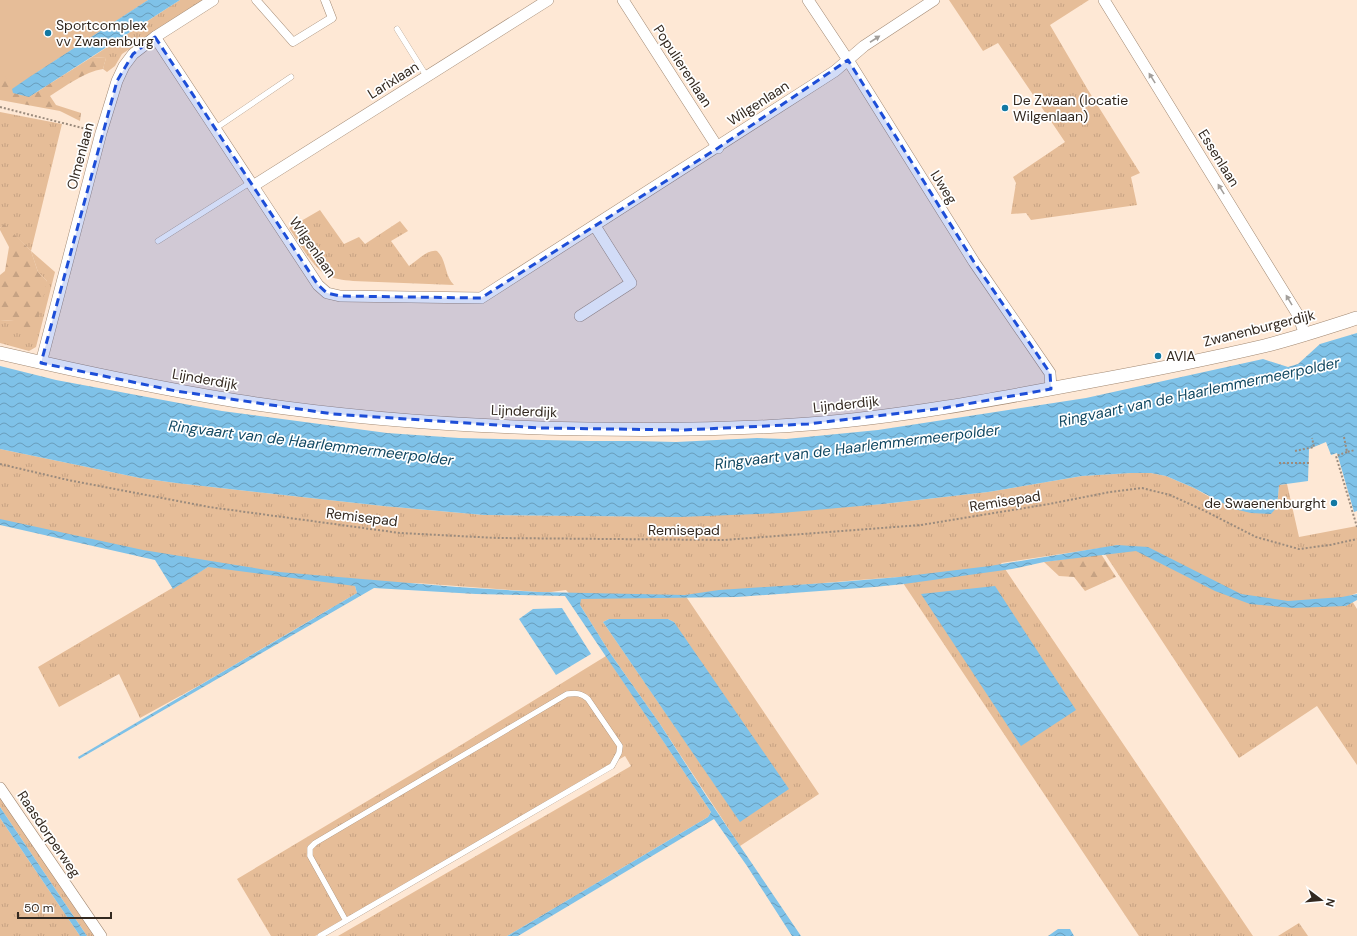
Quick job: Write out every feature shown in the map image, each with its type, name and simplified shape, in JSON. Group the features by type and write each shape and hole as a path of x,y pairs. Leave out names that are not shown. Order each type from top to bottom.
{"street":[{"name":"Olmenlaan","path":"41,363 101,133 117,81 124,66 133,54 155,37 213,0"},
{"path":"256,0 293,42 332,18 325,0"},
{"name":"Larixlaan","path":"252,184 427,77 548,0"},
{"name":"Populierenlaan","path":"623,0 718,148"},
{"name":"IJweg","path":"808,0 848,60 974,262 1050,374 1051,389"},
{"name":"Wilgenlaan","path":"155,37 318,285 327,293 340,296 481,298 718,148 835,71 864,46 934,0"},
{"name":"Essenlaan","path":"1104,0 1287,296 1298,315 1305,335"},
{"path":"580,316 631,283 595,226"},
{"name":"Zwanenburgerdijk","path":"1051,389 1244,350 1305,335 1357,318"},
{"name":"Lijnderdijk","path":"0,353 41,363 239,401 333,414 409,421 541,428 682,430 808,424 871,418 944,408 1051,389"},
{"name":"Raasdorperweg","path":"0,788 101,936"}],"lane":[{"path":"397,29 427,77"},
{"path":"216,128 291,78"},
{"path":"158,241 252,184"},
{"path":"320,936 346,921 612,766 619,753 620,746 588,699 584,695 577,693 567,694 315,843 310,848 310,856 346,921"}],"path":[{"path":"0,107 101,133"},
{"path":"1344,437 1347,452"},
{"path":"1295,451 1314,447 1312,438"},
{"path":"1355,450 1336,456 1356,515 1357,527"},
{"path":"1279,463 1311,463"},
{"name":"Remisepad","path":"0,464 68,480 209,507 400,533 497,538 724,540 920,525 1049,504 1110,492 1142,488 1170,495 1256,537 1299,549 1330,546 1357,539"}],"highlighted area":[{"path":"155,37 318,285 327,293 340,296 481,298 718,148 848,60 974,262 1050,373 1051,389 944,408 808,424 682,430 541,428 333,414 176,391 41,363 117,81 133,54"}],"green space":[{"name":"Sportcomplex vv Zwanenburg","path":"0,0 148,0 12,89 0,66"},
{"path":"148,0 28,78 29,97 92,57 106,58 103,69 82,76 50,96 56,105 81,113 80,121 60,111 0,100 0,38"},
{"path":"180,0 205,0 122,54 115,66 107,72 103,69 106,58 92,57"},
{"path":"949,0 1089,0 1050,25 1088,90 1140,173 1131,177 1137,205 1031,220 1026,213 1011,214 1016,183 1013,177 1065,142 998,43 983,51"},
{"path":"0,112 62,124 31,251 4,225 0,228"},
{"path":"320,210 344,244 359,237 365,244 400,221 408,231 391,241 409,266 426,254 437,251 454,285 353,281 328,276 320,271 310,260 289,228"},
{"path":"4,224 31,251 38,272 47,281 35,334 14,321 0,320 0,275 5,271 9,247 0,230"},
{"path":"31,251 55,272 36,347 29,351 0,343 0,320 14,321 47,281 38,272"},
{"path":"0,449 140,478 176,483 383,506 484,515 680,517 883,504 988,492 1082,476 1131,473 1151,473 1166,476 1194,488 1215,500 1277,506 1279,485 1287,484 1299,537 1357,526 1357,593 1349,596 1357,609 1357,765 1317,706 1239,758 1101,548 1001,563 1253,936 1139,936 899,577 685,595 819,794 740,846 660,724 610,653 580,605 566,590 538,592 416,583 355,586 357,593 200,685 140,718 119,674 59,707 38,667 213,564 159,556 0,522","holes":["609,619 668,619 674,622 740,821 603,622"]},
{"path":"1101,554 1116,577 1085,591 1074,577 1059,576 1044,562"},
{"path":"606,656 711,812 708,817 507,936 338,936 631,766 625,756 315,936 271,936 237,879"},
{"path":"0,796 96,936 87,936 0,807"},
{"path":"0,818 80,936 0,936"},
{"path":"1299,923 1308,936 1278,936"}],"water":[{"path":"148,0 180,0 29,97 13,93 12,89"},
{"name":"Ringvaart van de Haarlemmermeerpolder","path":"1357,333 1357,511 1354,512 1337,453 1331,455 1326,442 1309,449 1308,481 1279,485 1277,507 1271,514 1251,513 1234,509 1194,488 1166,476 1151,473 1131,473 1082,476 988,492 883,504 781,513 680,517 484,515 383,506 176,483 140,478 0,449 0,366 56,380 222,411 387,433 459,438 676,442 757,438 786,439 878,430 1086,398 1263,359 1288,367 1298,364 1320,344"},
{"path":"0,519 143,550 279,572 457,587 538,592 685,595 719,590 899,577 990,566 1117,545 1148,547 1241,594 1288,601 1342,597 1357,594 1357,600 1346,606 1293,608 1250,604 1215,591 1136,551 1044,562 1012,569 874,587 737,597 581,599 580,605 610,653 660,724 707,797 801,936 792,936 747,866 714,819 518,936 507,936 708,817 711,812 565,596 476,594 374,588 79,759 78,757 357,593 355,586 208,567 173,589 155,560 0,525"},
{"path":"995,586 1076,710 1021,746 921,594"},
{"path":"562,608 591,654 556,675 519,619 533,609"},
{"path":"609,619 668,619 674,622 789,789 740,822 603,622"},
{"path":"0,807 87,936 80,936 0,818"},
{"path":"1058,929 1070,929 1074,936 1048,936"}],"place":[{"name":"Sportcomplex vv Zwanenburg","path":"48,33"},
{"name":"De Zwaan (locatie Wilgenlaan)","path":"1005,108"},
{"name":"AVIA","path":"1158,356"},
{"name":"de Swaenenburght","path":"1334,503"}]}
